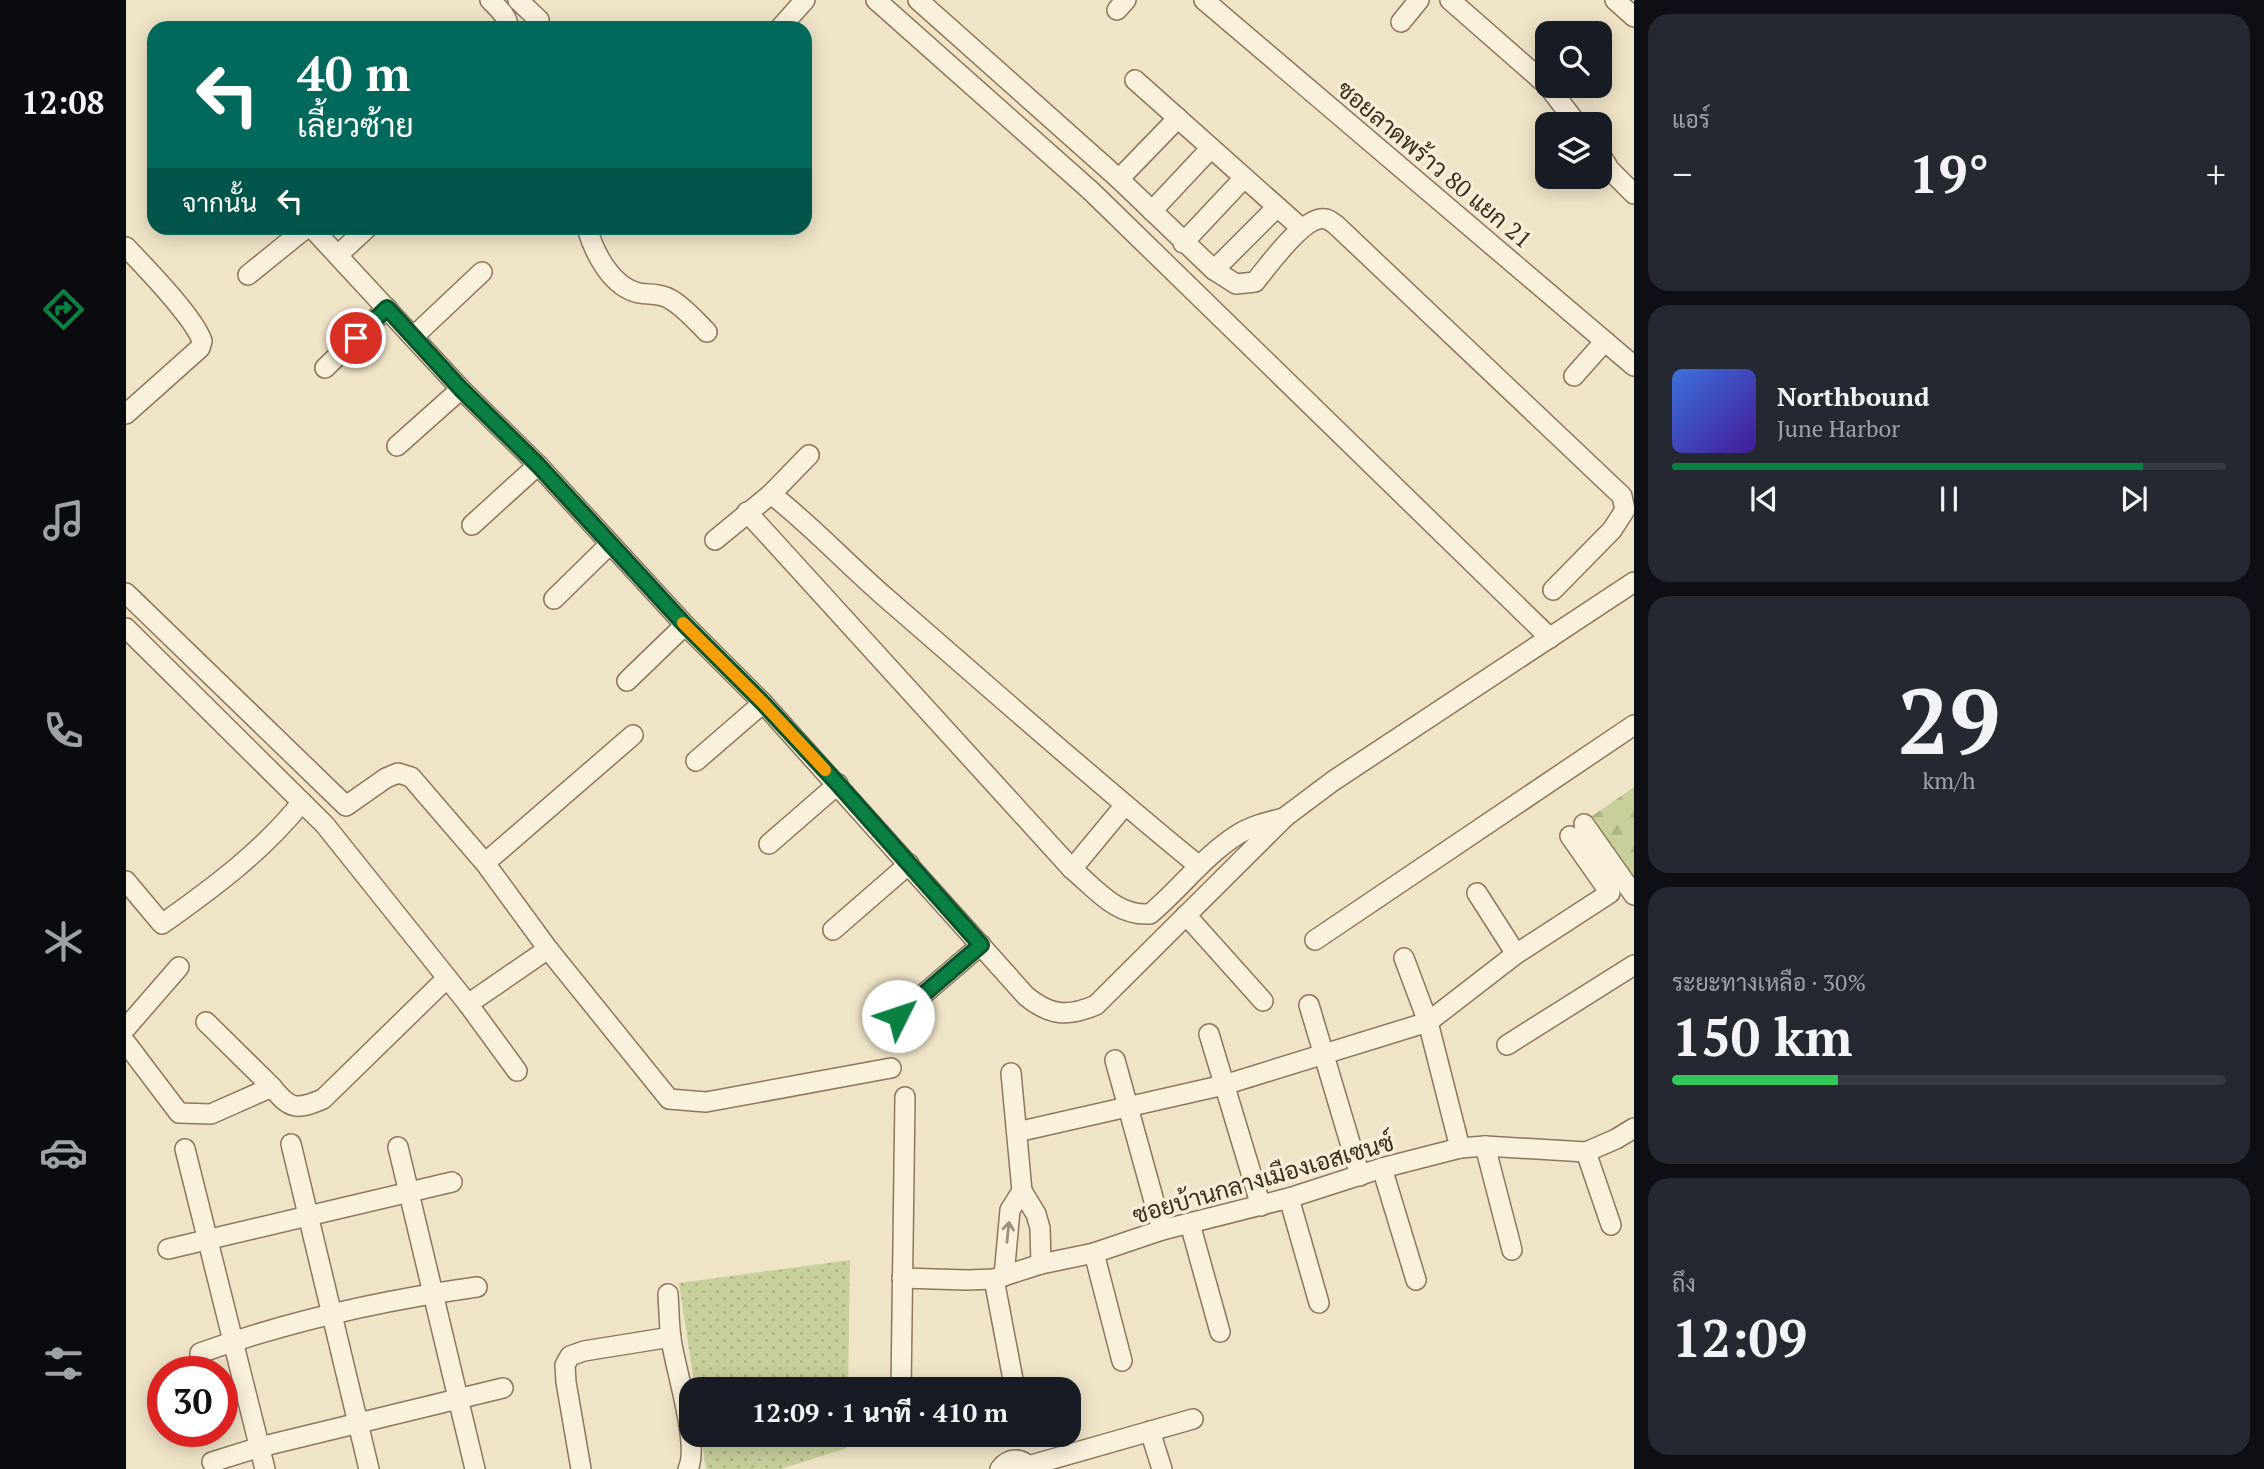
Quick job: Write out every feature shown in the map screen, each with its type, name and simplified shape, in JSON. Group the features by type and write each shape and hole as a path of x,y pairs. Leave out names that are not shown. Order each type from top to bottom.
{"street":[{"path":"490,0 507,21"},
{"path":"518,0 539,20"},
{"path":"786,21 805,0"},
{"path":"876,0 1091,191 1550,638"},
{"path":"918,0 1119,179 1183,243 1214,270 1236,284 1255,282 1301,229 1314,220 1325,218 1336,225 1622,496 1625,510 1612,530 1553,590"},
{"name":"ซอยลาดพร้าว 80 แยก 21","path":"1204,0 1634,366"},
{"path":"1401,22 1419,0"},
{"path":"1450,0 1535,74"},
{"path":"1615,0 1634,17"},
{"path":"1135,80 1301,229"},
{"path":"1557,98 1568,112"},
{"path":"1119,179 1178,118"},
{"path":"1152,211 1211,148"},
{"path":"1612,172 1634,194"},
{"path":"1183,243 1244,178"},
{"path":"1214,270 1277,207"},
{"path":"248,275 299,235"},
{"path":"319,235 461,389 538,465 685,625 763,703 1027,996 1041,1008 1076,1014 1096,1005 1285,817 1333,781 1634,582"},
{"path":"338,255 359,235"},
{"path":"590,235 600,262 624,286 638,293 655,293 671,299 707,332"},
{"path":"126,247 162,286 202,337 202,341 200,348 126,414"},
{"path":"413,337 482,272"},
{"path":"325,368 387,308"},
{"path":"1574,376 1605,341"},
{"path":"397,446 461,389"},
{"path":"715,540 771,494 809,455"},
{"path":"472,525 538,465"},
{"path":"771,494 1125,805 1199,866"},
{"path":"747,512 1072,869 1120,910 1137,915 1150,914 1199,866 1237,835 1259,824 1285,817"},
{"path":"554,599 610,544"},
{"path":"126,593 346,806"},
{"path":"628,681 685,625"},
{"path":"126,628 325,825 468,1004 517,1071"},
{"path":"696,761 763,703"},
{"path":"1315,940 1634,725"},
{"path":"485,863 633,734"},
{"path":"325,825 346,806 386,778 398,774 411,776 485,863 548,948 669,1099 706,1102 891,1068"},
{"path":"769,844 838,784"},
{"path":"126,881 162,924 260,849 302,802"},
{"path":"1072,869 1125,805"},
{"path":"1017,1132 1224,1085 1428,1022 1516,954 1610,893 1577,830 1634,895"},
{"path":"834,930 909,864"},
{"path":"1477,893 1516,954"},
{"path":"1186,915 1262,1001"},
{"path":"898,1016 981,945"},
{"path":"468,1004 548,948"},
{"path":"1404,958 1428,1022 1460,1148"},
{"path":"1507,1045 1634,965"},
{"path":"126,1027 179,967"},
{"path":"206,1022 281,1098 294,1107 304,1107 323,1099 447,978"},
{"path":"1310,1005 1360,1176"},
{"path":"1209,1034 1261,1206"},
{"path":"126,1043 179,1113 211,1114 272,1087"},
{"path":"1115,1060 1162,1230"},
{"path":"1011,1073 1022,1191 1037,1214 1041,1264"},
{"path":"901,1377 905,1097"},
{"name":"ซอยบ้านกลางเมืองเอสเซนซ์","path":"902,1278 999,1278 1460,1148 1485,1146 1586,1152 1634,1128"},
{"path":"291,1144 369,1469"},
{"path":"1485,1146 1512,1250"},
{"path":"398,1147 475,1469"},
{"path":"185,1149 265,1469"},
{"path":"1586,1152 1611,1225"},
{"path":"1382,1168 1416,1280"},
{"path":"168,1249 452,1182"},
{"path":"1012,1377 999,1278 1010,1210 1022,1191"},
{"path":"1289,1198 1320,1303"},
{"path":"1190,1224 1220,1332"},
{"path":"1094,1253 1122,1361"},
{"path":"200,1353 233,1341 332,1315 434,1293 477,1287"},
{"path":"668,1294 671,1337 691,1440 692,1461 688,1469"},
{"path":"581,1469 566,1382 565,1365 570,1356 584,1351 671,1337"},
{"path":"212,1462 358,1422 503,1388"},
{"path":"1000,1469 1014,1460 1019,1460 1029,1467 1192,1419"},
{"path":"1150,1431 1162,1469"}],"green space":[{"path":"1634,787 1634,895 1579,825"},
{"path":"850,1260 848,1377 693,1377 679,1283"},
{"path":"703,1447 847,1447 781,1469 706,1469"}],"slow traffic":[{"path":"683,623 825,770"}],"route":[{"path":"356,338 387,308 461,389 538,465 685,625 763,703 981,945 898,1016"}]}
